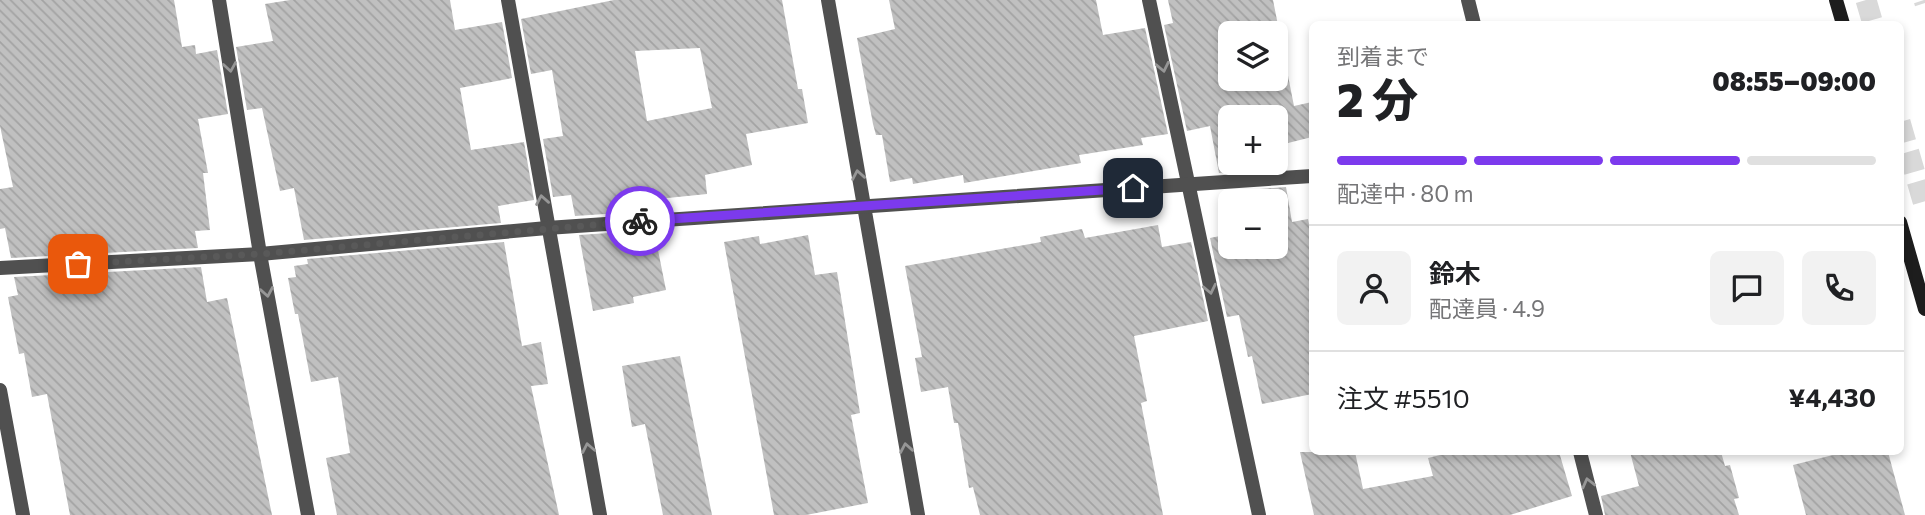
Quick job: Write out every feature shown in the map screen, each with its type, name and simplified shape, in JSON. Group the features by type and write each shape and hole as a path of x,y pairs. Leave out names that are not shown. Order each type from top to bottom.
{"street":[{"path":"219,0 260,254 308,515"},
{"path":"508,0 600,515"},
{"path":"828,0 918,515"},
{"path":"1149,0 1259,515"},
{"path":"1468,0 1473,21"},
{"path":"1836,0 1842,21"},
{"path":"0,268 260,254 547,228 1309,176"},
{"path":"1904,236 1925,309"},
{"path":"0,390 23,515"},
{"path":"1581,455 1596,515"}],"building":[{"path":"0,0 174,0 182,47 195,45 196,54 217,50 228,114 198,119 208,173 203,173 210,230 195,231 198,248 11,258 5,228 0,229 0,189 13,187 0,126"},
{"path":"290,0 450,0 455,30 502,22 512,78 460,88 471,150 524,142 534,200 498,206 501,223 304,240 294,188 280,191 262,108 247,110 236,47 273,41 265,4"},
{"path":"614,0 782,0 798,89 802,89 808,123 746,134 752,165 705,175 707,194 648,200 650,211 575,216 571,195 553,197 543,139 563,136 552,70 531,74 521,19","holes":["700,48 712,108 647,121 635,51"]},
{"path":"889,0 1096,0 1103,35 1145,28 1168,134 1141,138 1143,145 1079,155 1081,163 964,183 963,175 913,184 912,178 890,182 882,135 876,135 873,124 857,38 895,29"},
{"path":"1168,0 1273,0 1277,21 1218,21 1218,91 1288,91 1288,76 1294,106 1309,103 1309,138 1288,143 1288,105 1218,105 1218,168 1210,126 1187,131 1164,25 1173,23"},
{"path":"1288,199 1292,222 1308,219 1309,395 1262,404 1252,356 1248,357 1239,315 1227,317 1210,238 1218,236 1218,259 1288,259"},
{"path":"1158,225 1162,247 1191,242 1208,321 1134,336 1147,401 1141,403 1163,515 980,515 973,487 969,488 958,423 954,423 948,387 921,392 915,358 922,357 905,266 1041,242 1040,237 1082,229 1085,238"},
{"path":"654,230 666,290 633,297 634,303 593,311 579,235"},
{"path":"808,235 815,275 837,272 860,413 851,415 868,503 806,515 774,515 724,242 759,236 760,244"},
{"path":"504,242 522,346 541,342 548,384 531,386 559,515 337,515 326,458 350,453 338,377 311,382 288,278 296,277 294,266 308,264 307,259"},
{"path":"201,267 207,302 227,298 272,515 70,515 47,394 32,397 24,353 19,354 8,297 18,295 14,277"},
{"path":"680,356 712,515 663,515 645,424 632,427 622,366"},
{"path":"1300,452 1309,452 1309,455 1356,455 1363,489 1433,476 1428,458 1440,455 1560,455 1572,496 1510,515 1314,515"},
{"path":"1631,455 1722,455 1725,466 1730,465 1739,498 1734,499 1739,515 1605,515 1601,496 1639,486"},
{"path":"1833,455 1889,455 1905,515 1806,515 1793,465"}],"tunnel":[{"path":"1866,0 1872,21"},
{"path":"1904,136 1925,208"}],"way so far":[{"path":"78,264 260,254 640,221"}],"route":[{"path":"640,221 1133,188"}]}
